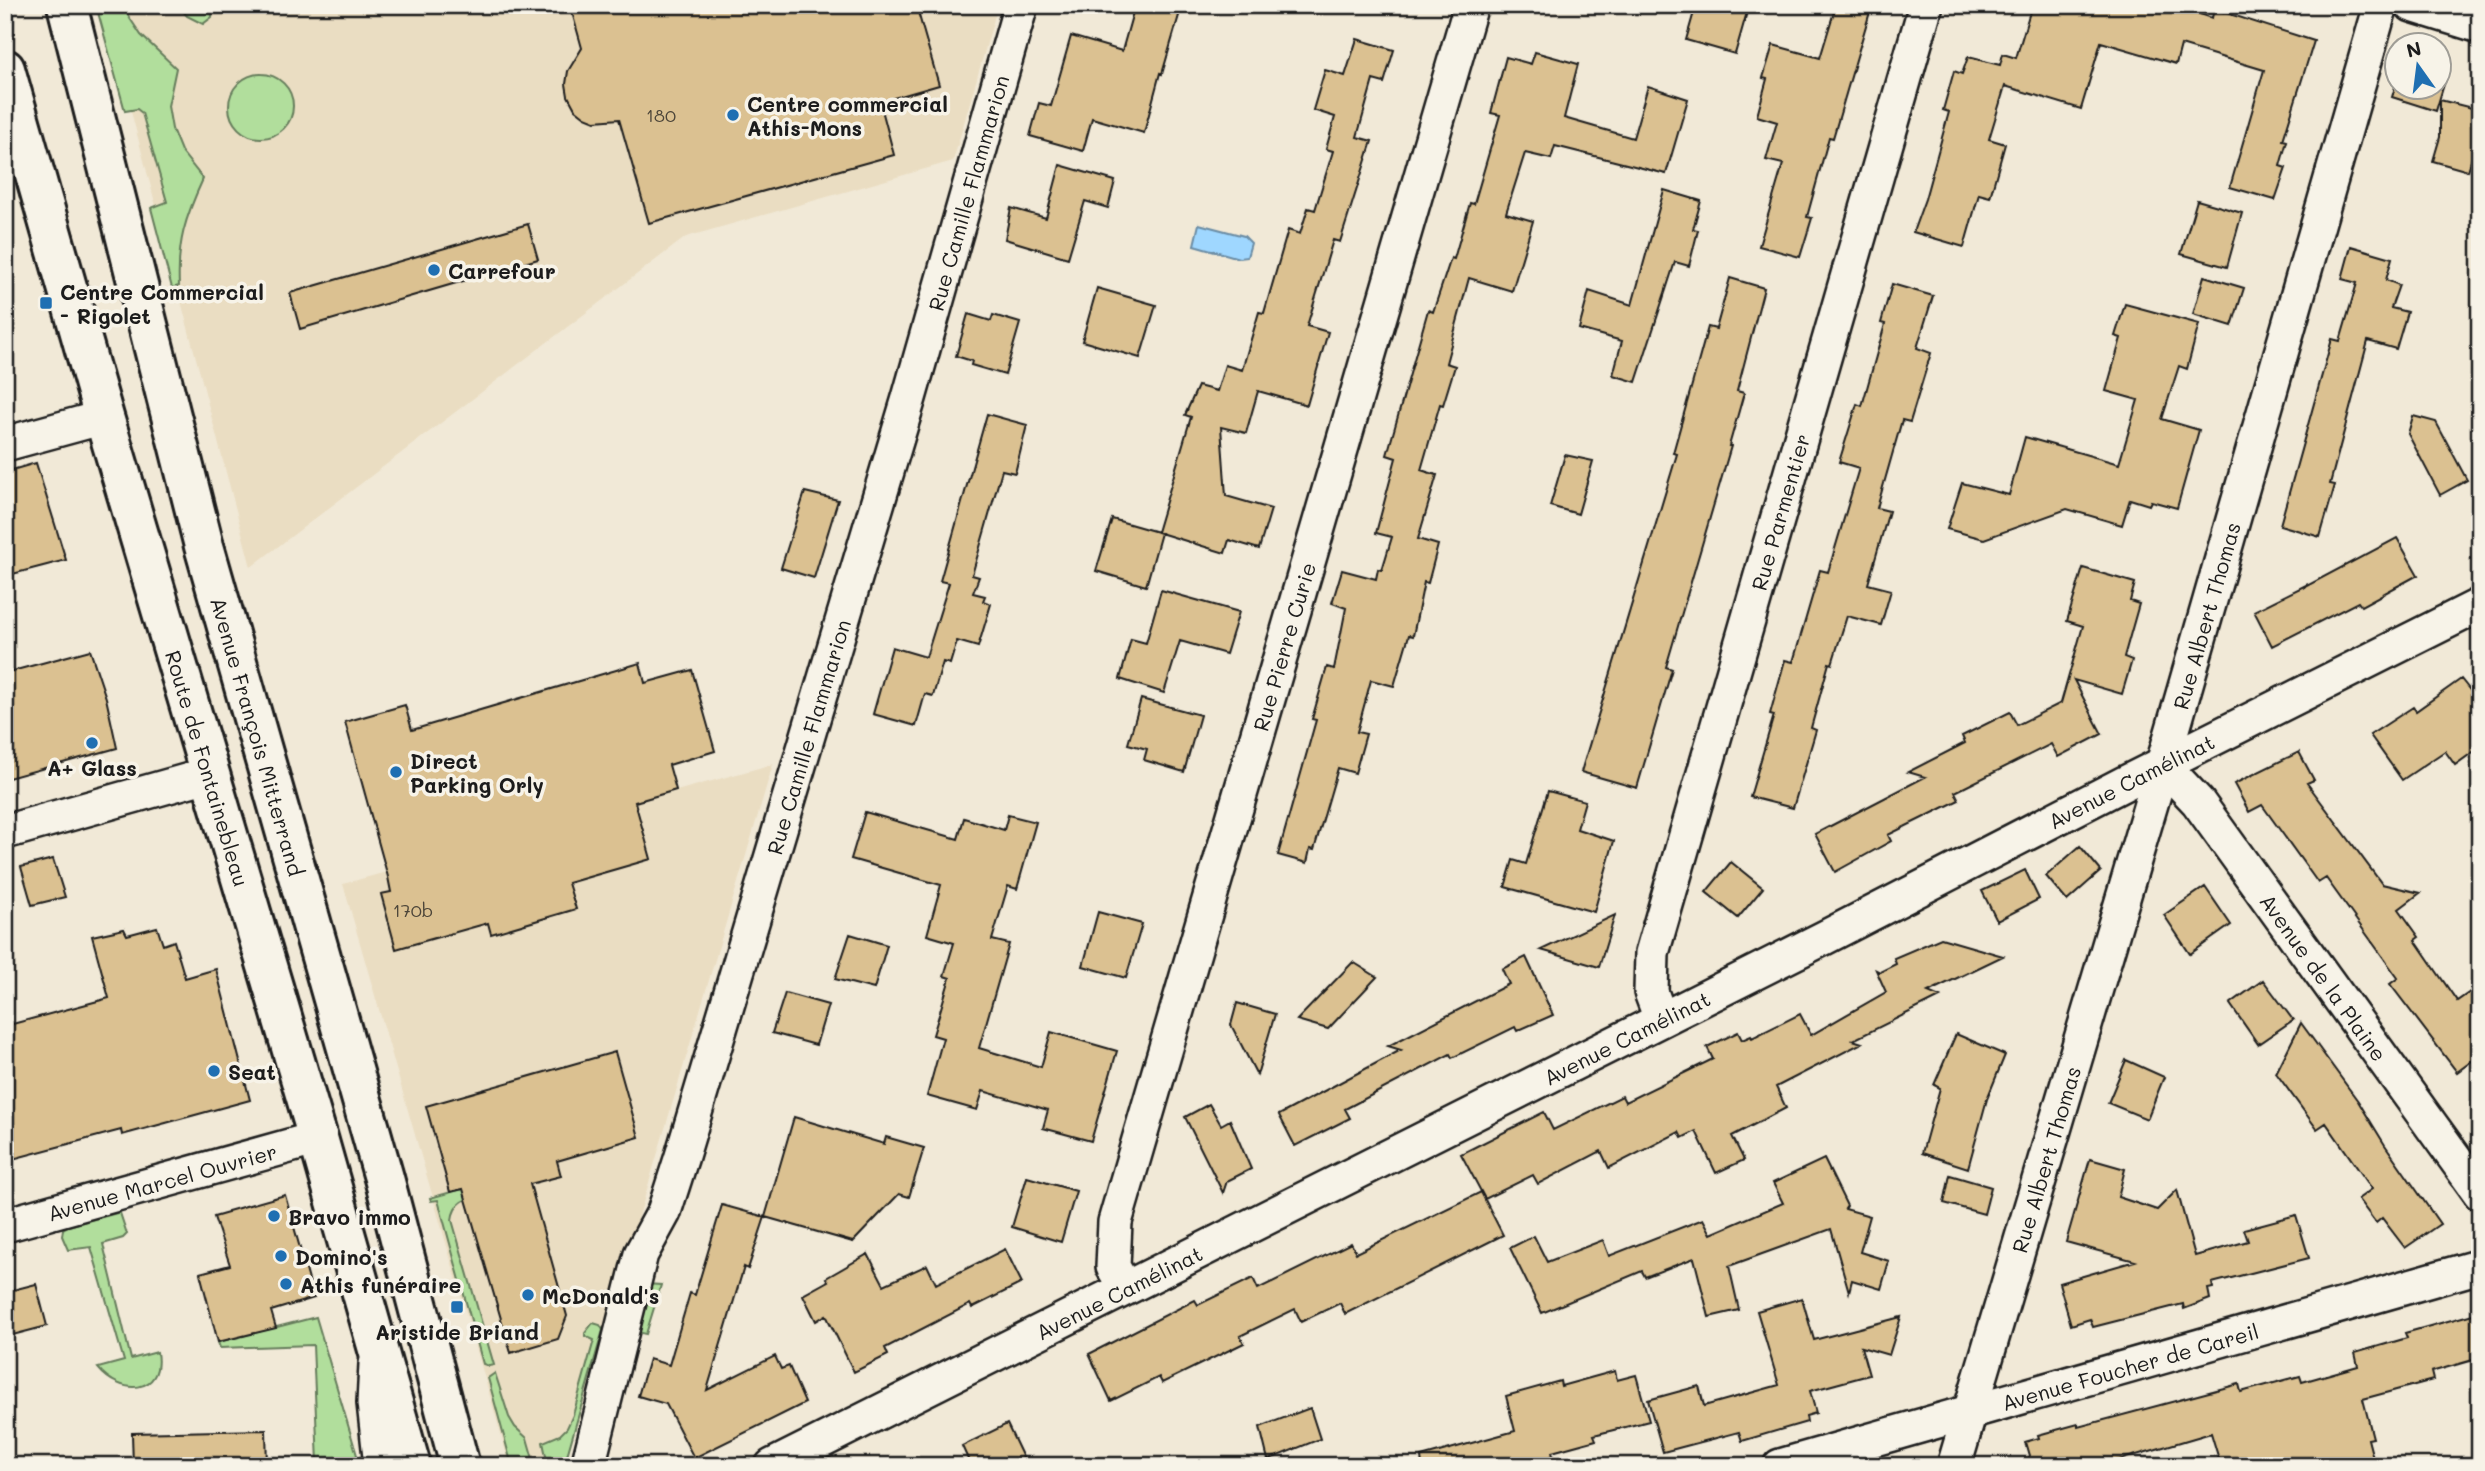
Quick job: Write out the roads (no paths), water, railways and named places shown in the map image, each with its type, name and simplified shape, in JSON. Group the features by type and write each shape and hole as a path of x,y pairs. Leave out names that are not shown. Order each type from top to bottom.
{"main road":[{"name":"Avenue François Mitterrand","path":"67,5 204,546 384,1178 460,1466"},
{"name":"Route de Fontainebleau","path":"5,69 104,417 318,1138 411,1466"}],"street":[{"name":"Rue Camille Flammarion","path":"588,1466 641,1254 664,1212 682,1156 909,398 1021,5"},
{"name":"Rue Pierre Curie","path":"1125,1287 1113,1267 1115,1222 1471,5"},
{"name":"Rue Parmentier","path":"1661,1019 1651,992 1652,953 1926,5"},
{"name":"Rue Albert Thomas","path":"1954,1466 2162,764 2381,5"},
{"path":"2412,5 2480,26"},
{"path":"5,444 104,417"},
{"name":"Avenue Camélinat","path":"772,1466 1836,932 2162,764 2480,605"},
{"name":"Avenue de la Plaine","path":"2162,764 2198,802 2480,1193"},
{"path":"5,832 211,774"},
{"name":"Avenue Marcel Ouvrier","path":"5,1225 318,1138"},
{"name":"Avenue Foucher de Careil","path":"1780,1466 2480,1266"},
{"path":"377,1348 374,1403 381,1466"}],"water":[{"path":"1199,224 1244,236 1251,243 1247,257 1239,258 1194,245"}],"place":[{"name":"Centre commercial Athis-Mons","path":"733,115"},
{"name":"Carrefour","path":"434,270"},
{"name":"Centre Commercial - Rigolet","path":"46,303"},
{"name":"A+ Glass","path":"92,743"},
{"name":"Direct Parking Orly","path":"396,772"},
{"name":"Seat","path":"214,1071"},
{"name":"Bravo immo","path":"274,1216"},
{"name":"Domino's","path":"281,1256"},
{"name":"Athis funéraire","path":"286,1284"},
{"name":"McDonald's","path":"528,1295"},
{"name":"Aristide Briand","path":"457,1307"}]}
